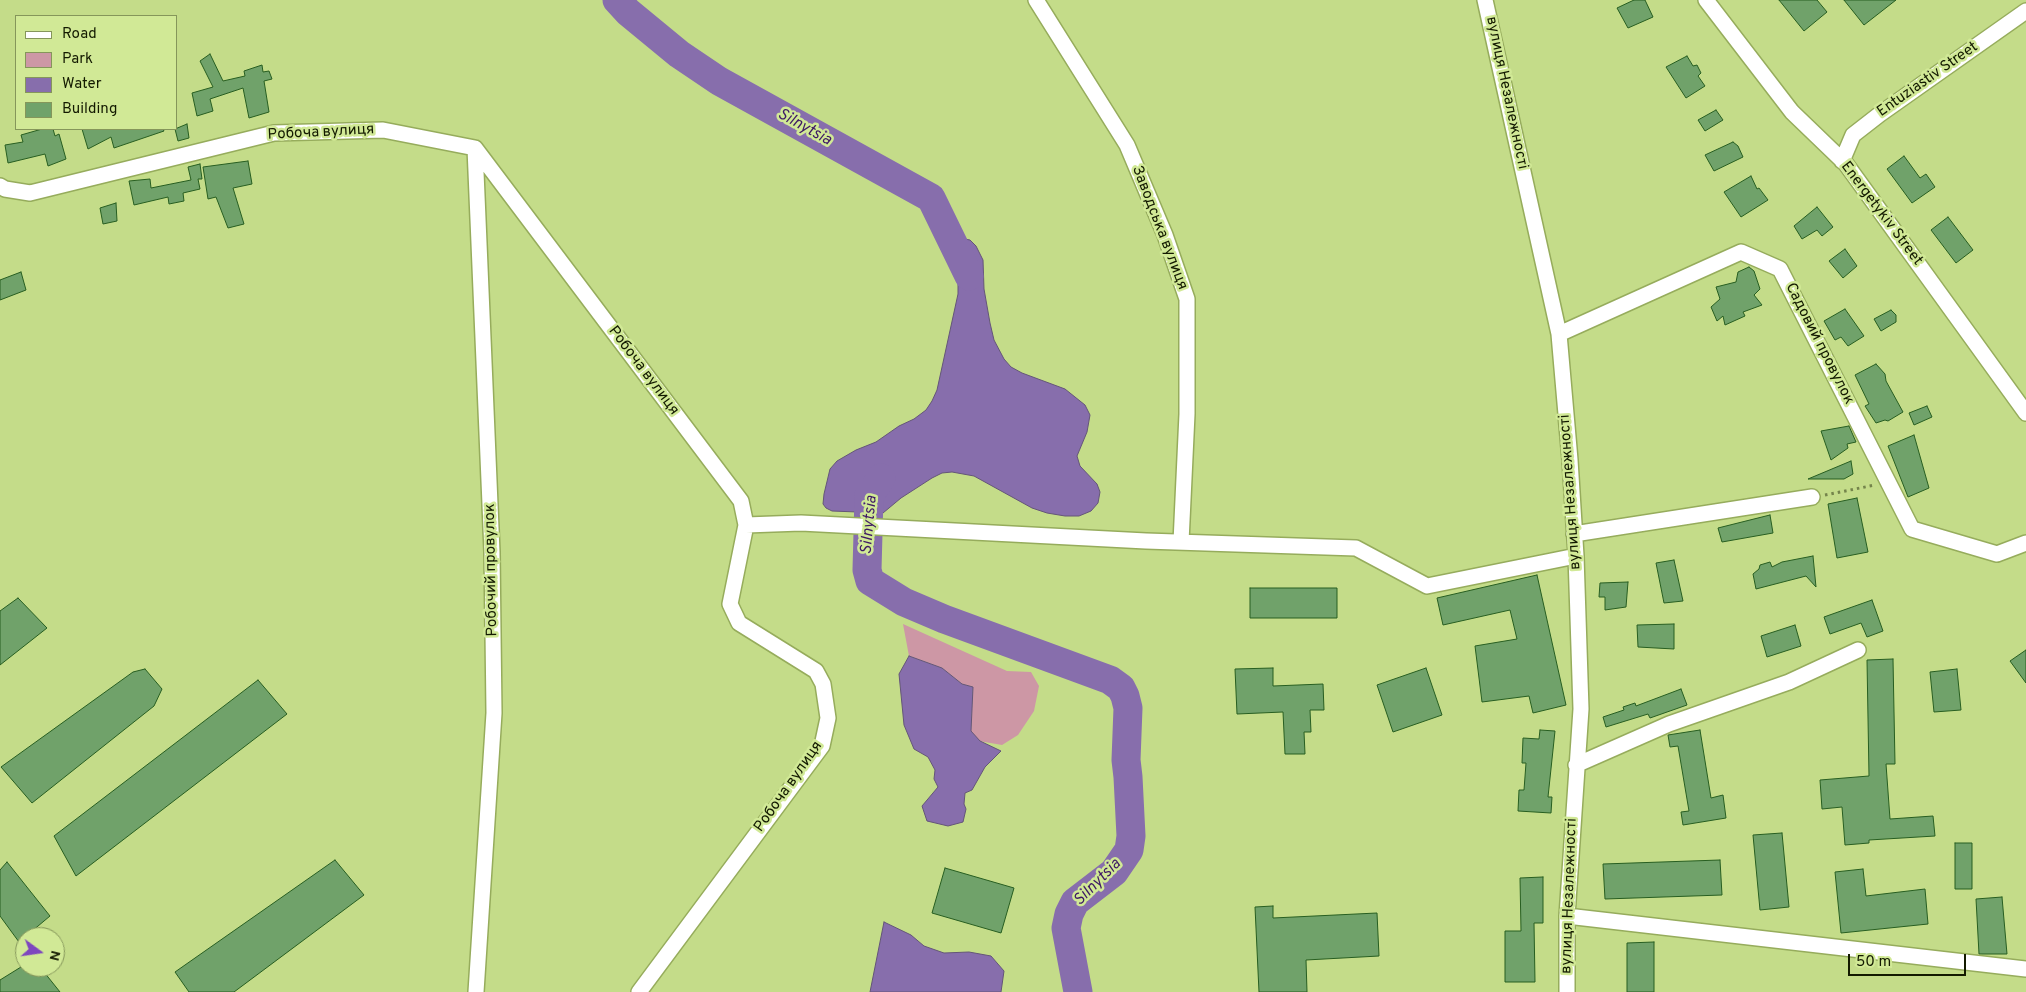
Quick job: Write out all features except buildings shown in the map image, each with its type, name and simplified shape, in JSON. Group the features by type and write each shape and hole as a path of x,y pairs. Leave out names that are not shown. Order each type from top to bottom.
{"street":[{"name":"Заводська вулиця","path":"1036,0 1127,145 1165,235 1187,300 1187,414 1181,542"},
{"name":"вулиця Незалежності","path":"1485,0 1559,334 1570,460 1576,556 1581,709 1567,916 1567,992"},
{"name":"Energetykiv Street","path":"1706,0 1792,112 1842,161 2026,413"},
{"name":"Entuziastiv Street","path":"1842,161 1854,135 1880,114 2026,11"},
{"name":"Робоча вулиця","path":"0,186 5,189 30,193 274,133 383,130 475,148 741,501 746,525 730,604 739,623 816,671 823,684 828,718 822,746 639,992"},
{"name":"Робочий провулок","path":"475,148 492,552 494,713 476,992"},
{"name":"Садовий провулок","path":"1559,334 1741,252 1749,255 1780,269 1912,529 1997,554 2026,543"},
{"path":"1574,534 1812,497"},
{"path":"746,525 801,523 1181,542 1356,548 1427,586 1576,556"},
{"path":"1576,765 1669,724 1789,682 1858,650"},
{"path":"1567,916 2026,970"}],"path":[{"path":"1812,497 1890,483"}],"green space":[{"path":"903,624 1007,671 1031,672 1039,686 1034,711 1018,735 1002,745 979,741 971,731 973,687 962,684 942,668 909,656"}],"water":[{"path":"959,238 970,240 976,246 983,260 984,289 990,323 994,340 1004,359 1011,367 1022,373 1065,389 1085,405 1090,415 1087,432 1077,456 1080,466 1097,484 1100,492 1098,503 1091,511 1079,516 1047,513 1032,508 974,476 952,472 942,473 932,478 901,498 883,513 832,511 823,504 830,469 837,461 856,450 876,442 899,426 914,419 926,410 932,401 937,390 958,294 958,269 950,248 950,242"},
{"path":"909,656 942,668 962,684 973,687 971,731 980,741 1001,751 985,767 972,790 965,793 964,804 966,809 963,822 948,826 927,821 922,806 938,787 934,779 935,770 928,757 914,749 904,725 899,674"},
{"path":"884,922 911,935 924,946 944,953 969,952 991,956 1004,971 1001,992 870,992"}],"waterway":[{"name":"Silnytsia","path":"617,0 628,12 679,54 719,81 931,198 969,276"},
{"name":"Silnytsia","path":"881,478 869,496 867,570 870,581 904,602 944,619 1110,680 1121,688 1125,696 1128,708 1126,760 1131,836 1129,850 1114,872 1075,902 1069,914 1066,928 1078,992"}]}
